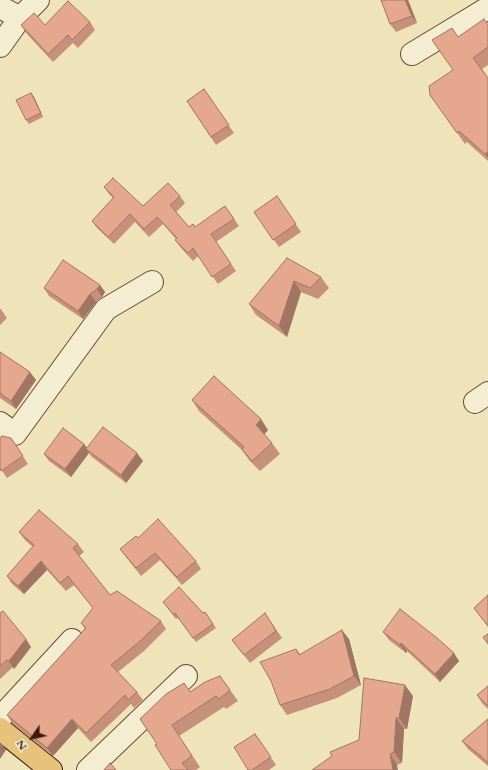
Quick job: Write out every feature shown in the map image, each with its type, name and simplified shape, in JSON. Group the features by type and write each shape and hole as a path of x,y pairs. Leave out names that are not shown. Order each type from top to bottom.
{"main road":[{"path":"0,729 51,770"}],"street":[{"path":"0,46 20,18 38,0"},
{"path":"0,7 20,18"},
{"path":"412,54 488,8"},
{"path":"0,423 14,434 106,310 152,282"},
{"path":"0,718 72,640"},
{"path":"88,770 186,676"}],"building":[{"path":"381,0 405,0 412,16 390,24"},
{"path":"68,1 90,22 72,40 68,35 48,54 21,25 34,13 45,25"},
{"path":"484,19 488,25 488,47 473,58 488,78 488,152 485,154 459,131 457,133 430,95 429,86 453,70 432,40 452,28 458,37"},
{"path":"204,89 229,125 211,137 187,101"},
{"path":"31,93 41,113 26,120 16,100"},
{"path":"113,178 143,206 168,183 180,196 170,205 189,227 193,224 195,227 225,206 234,219 211,234 231,264 212,277 193,248 188,253 175,240 177,238 157,217 144,229 130,214 108,237 92,221 114,197 104,187"},
{"path":"277,196 296,224 273,240 254,212"},
{"path":"287,258 321,277 310,288 294,281 279,326 249,304"},
{"path":"63,260 100,285 90,294 78,311 44,288"},
{"path":"0,352 30,372 11,401 0,393"},
{"path":"214,376 261,419 256,425 272,443 252,461 242,449 244,447 192,400"},
{"path":"103,427 137,453 121,475 86,449"},
{"path":"63,428 84,444 65,469 44,454"},
{"path":"2,436 11,438 23,456 1,471 0,438"},
{"path":"39,510 78,544 73,548 110,595 117,591 161,621 138,643 111,665 137,692 128,700 125,695 86,733 72,719 47,748 7,715 86,628 81,623 93,608 68,576 60,583 41,561 18,586 7,576 34,545 19,532"},
{"path":"158,519 196,561 177,577 155,553 136,568 120,549 136,536 138,538"},
{"path":"179,587 203,613 205,612 213,624 193,638 175,613 174,615 163,602"},
{"path":"488,595 488,626 474,608"},
{"path":"400,609 454,653 435,674 401,643 400,645 383,632"},
{"path":"3,611 26,639 9,661 7,660 0,666 0,613"},
{"path":"265,613 276,631 244,655 232,640"},
{"path":"342,630 354,676 330,689 280,705 271,681 260,662 296,649 299,655"},
{"path":"488,634 488,644 483,637"},
{"path":"220,676 230,690 219,699 216,696 172,725 192,756 182,763 188,770 171,770 155,745 157,744 140,719 166,694 184,683 190,692 205,682"},
{"path":"364,678 405,685 399,718 396,718 394,752 390,754 393,770 312,770 332,756 330,752 359,740"},
{"path":"488,686 488,706 477,695"},
{"path":"488,719 488,763 462,741"},
{"path":"255,734 271,757 252,770 248,770 234,747"},
{"path":"110,763 116,770 104,770"}]}
